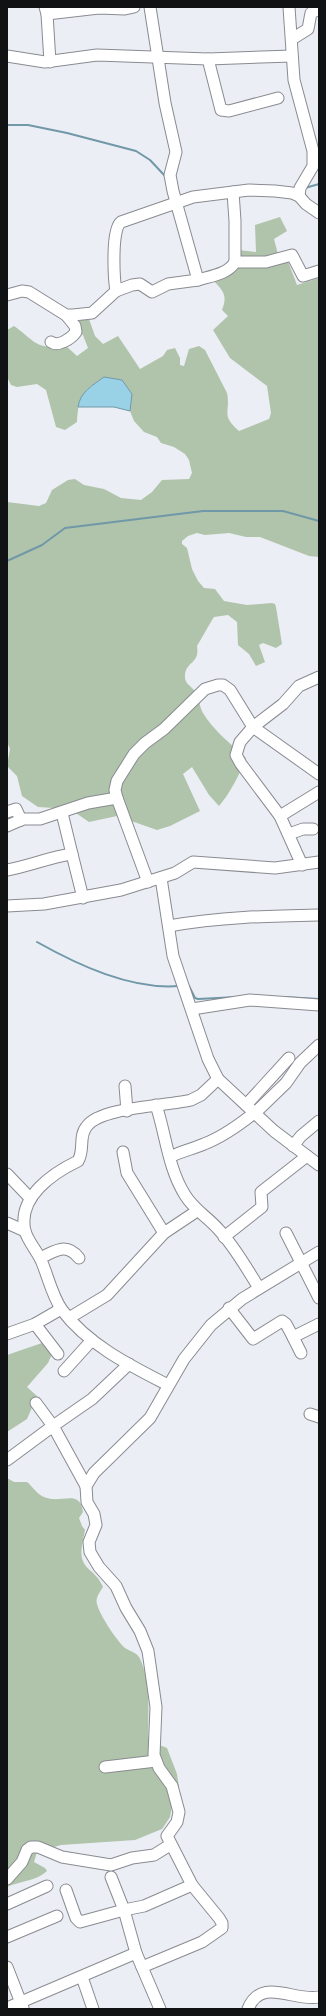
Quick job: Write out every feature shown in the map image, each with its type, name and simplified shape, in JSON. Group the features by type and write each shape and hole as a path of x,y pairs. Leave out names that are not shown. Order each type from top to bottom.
{"street":[{"path":"50,62 46,10 99,7 125,10 134,7"},
{"path":"150,7 165,104 176,152 170,176 198,280"},
{"path":"288,7 292,39 294,80 313,151 313,166 299,193"},
{"path":"292,39 308,29 311,13 319,9"},
{"path":"7,56 37,62 50,62 97,55 208,59 292,56"},
{"path":"208,59 221,110 229,111 278,98"},
{"path":"115,288 113,257 118,224 193,197 233,192 268,190 299,193"},
{"path":"66,315 90,313 115,288 137,284 155,292 168,284 198,280 226,272 231,269 235,262 233,257 236,221 233,192"},
{"path":"299,193 306,204 319,213"},
{"path":"235,262 266,262 292,255 302,276 319,271"},
{"path":"7,295 22,291 29,292 66,315 75,326 76,332 58,344 51,342"},
{"path":"302,865 280,816 237,759 236,755 240,742 253,727 283,704 299,686 319,677"},
{"path":"148,882 117,798 115,790 117,781 134,754 145,743 164,730 209,687 222,685 230,690 253,727 319,774"},
{"path":"280,816 319,792"},
{"path":"7,826 21,820 40,819 62,813 88,803 117,798"},
{"path":"7,812 16,809 21,820"},
{"path":"62,813 83,898"},
{"path":"289,834 304,829 313,829"},
{"path":"7,870 25,867 52,856 72,854"},
{"path":"7,906 44,904 121,890 180,871 193,862 275,868 319,862"},
{"path":"161,878 174,956 208,1059 218,1079 252,1111 293,1146 319,1165"},
{"path":"169,926 229,917 319,915"},
{"path":"192,1009 250,1000 319,1005"},
{"path":"170,1157 218,1138 286,1083 300,1063 319,1044"},
{"path":"252,1111 289,1058"},
{"path":"168,1385 129,1364 92,1340 84,1334 61,1309 40,1258 25,1230 26,1208 30,1198 43,1183 67,1166 78,1161 82,1151 83,1130 92,1120 106,1114 191,1100 201,1095 218,1079"},
{"path":"125,1086 127,1111"},
{"path":"156,1105 172,1170 180,1186 196,1211 212,1223 224,1237 259,1288"},
{"path":"293,1146 301,1136 319,1121"},
{"path":"122,1152 127,1173 164,1232"},
{"path":"224,1237 262,1207 261,1192 307,1156"},
{"path":"7,1174 30,1198"},
{"path":"69,1318 107,1295 164,1232 196,1211"},
{"path":"7,1223 25,1230"},
{"path":"286,1233 319,1298"},
{"path":"40,1258 63,1248 74,1252 79,1258"},
{"path":"86,1486 94,1473 150,1418 168,1385 198,1339 229,1308 319,1252"},
{"path":"229,1308 251,1337 256,1338 282,1321 286,1324 301,1353"},
{"path":"7,1334 35,1324 61,1309"},
{"path":"35,1324 58,1354"},
{"path":"293,1337 319,1324"},
{"path":"64,1371 92,1340"},
{"path":"7,1460 92,1399 129,1364"},
{"path":"36,1403 53,1426 86,1486 87,1502 94,1514 96,1525 89,1542 90,1552 99,1566 116,1586 128,1613 140,1632 148,1651 156,1707 153,1750 156,1761 172,1786 178,1805 179,1817 167,1836 170,1845 192,1885 222,1923 222,1928 202,1942 142,1967"},
{"path":"105,1768 156,1761"},
{"path":"7,1879 22,1862 27,1850 31,1847 38,1847 62,1857 111,1864 132,1858 154,1855 170,1845"},
{"path":"111,1877 124,1910 136,1953 160,2009"},
{"path":"66,1890 76,1918 80,1922 144,1906 192,1885"},
{"path":"7,1904 47,1886"},
{"path":"7,1937 57,1916"},
{"path":"7,2008 22,2006 51,1988 82,1977 136,1953"},
{"path":"7,1967 22,2006"},
{"path":"82,1977 93,2009"},
{"path":"248,2009 252,2002 267,1991 275,1991 292,1996 319,1997"}],"green space":[{"path":"280,217 287,231 274,239 279,258 287,259 297,285 319,278 319,557 309,556 260,537 246,537 229,533 205,535 197,533 188,536 182,541 182,544 187,548 192,569 198,581 204,588 215,589 224,601 247,605 272,603 275,604 276,607 282,644 276,648 263,643 259,645 265,662 256,666 249,654 238,645 237,622 228,615 214,617 197,646 197,656 186,670 186,682 196,692 202,710 207,719 223,737 246,758 241,771 219,806 209,795 192,767 183,774 200,811 170,826 157,830 117,816 89,822 70,809 38,807 22,796 17,776 7,766 10,749 7,742 7,502 39,506 46,503 52,490 68,480 75,479 84,485 104,489 121,498 141,500 152,492 162,480 189,479 192,473 189,460 185,454 174,447 161,443 157,437 144,432 134,421 130,411 132,394 122,380 104,377 96,382 86,391 80,400 77,422 65,430 56,427 46,390 37,384 17,387 11,385 7,377 7,330 14,326 36,343 48,347 65,345 77,356 88,348 79,325 80,319 89,319 95,336 103,344 118,336 140,369 163,356 167,350 175,348 180,358 180,365 184,366 189,349 199,346 205,350 227,393 227,413 233,426 239,431 269,419 271,413 267,386 230,358 213,330 228,316 222,310 225,301 224,294 213,280 240,267 238,250 256,252 255,225"},
{"path":"45,1343 52,1354 48,1363 27,1387 37,1396 27,1419 7,1432 7,1355"},
{"path":"7,1478 14,1482 27,1482 44,1497 53,1499 70,1498 78,1501 81,1505 83,1512 79,1518 85,1530 81,1553 82,1558 87,1567 101,1582 103,1587 98,1595 98,1608 122,1645 140,1658 148,1689 148,1737 152,1742 167,1748 177,1774 179,1787 173,1800 170,1817 162,1829 135,1840 61,1845 37,1852 34,1862 45,1868 47,1871 33,1879 7,1887"}],"water":[{"path":"104,377 122,380 132,394 130,411 114,407 78,407 84,393"}],"waterway":[{"path":"7,125 28,125 67,133 136,151 150,160 165,176"},
{"path":"305,188 319,184"},
{"path":"7,561 42,545 65,528 203,511 283,511 319,521"},
{"path":"37,942 87,967 124,980 142,984 179,986"},
{"path":"189,986 195,998 198,999 237,997"},
{"path":"284,997 319,999"}]}
